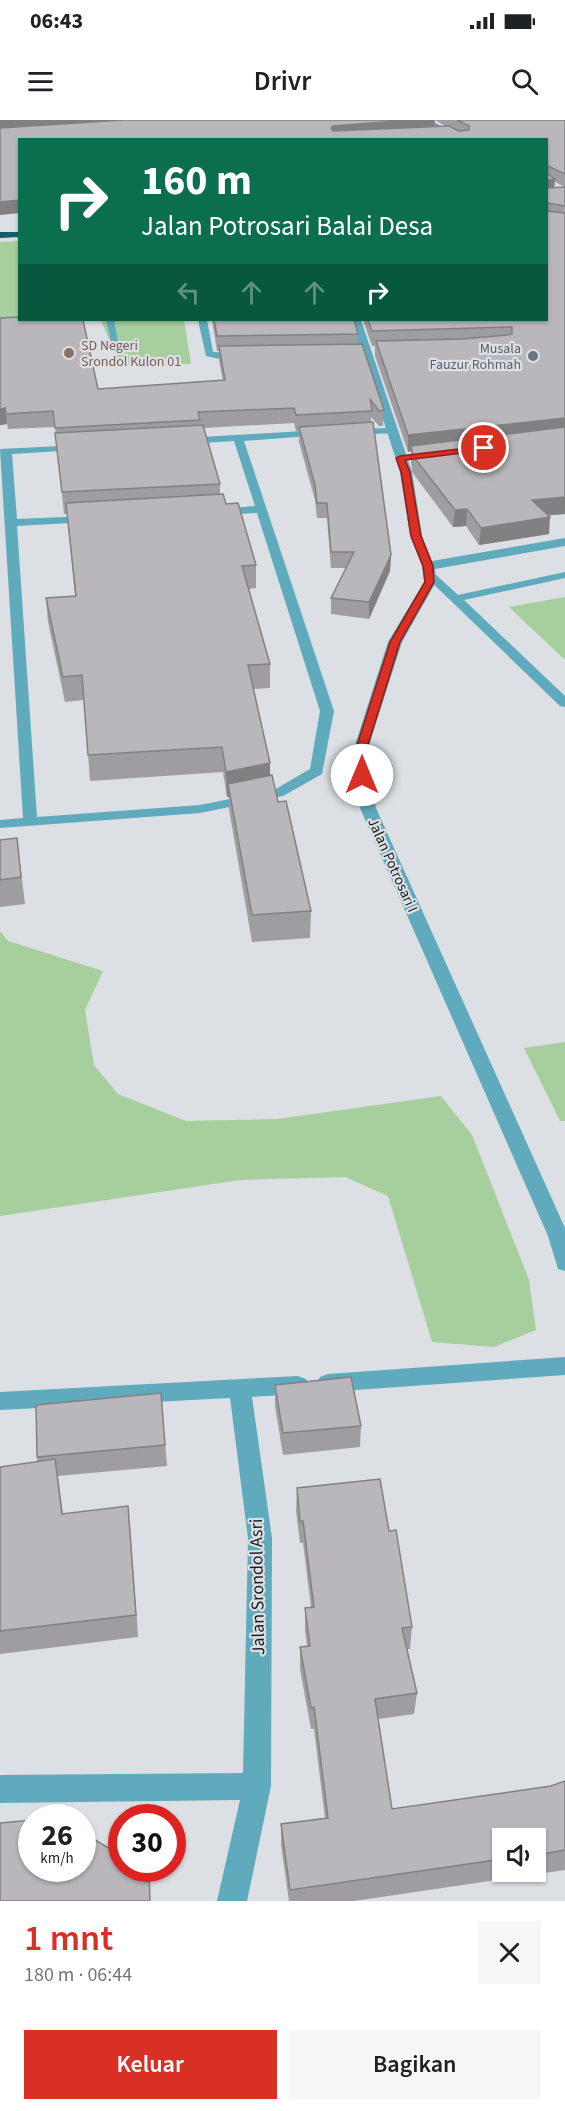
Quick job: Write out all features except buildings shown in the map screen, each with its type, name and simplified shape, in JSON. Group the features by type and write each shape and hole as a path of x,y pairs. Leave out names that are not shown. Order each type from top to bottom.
{"highway":[{"path":"0,236 18,234"}],"street":[{"path":"425,120 460,138"},
{"path":"428,134 451,133"},
{"path":"202,321 209,354 224,357 251,357"},
{"path":"356,321 392,431 406,458 416,536 429,570 565,542"},
{"name":"Jalan Potrosari I","path":"429,570 430,582 395,642 362,745 362,775 368,808 558,1236 565,1263"},
{"path":"0,1401 240,1389 565,1366"},
{"name":"Jalan Srondol Asri","path":"232,1901 257,1786 260,1538 240,1389"},
{"path":"0,1789 257,1786"}],"lane":[{"path":"110,321 116,346"},
{"path":"347,432 392,431"},
{"path":"180,441 325,433"},
{"path":"0,824 200,809 278,792 317,771 327,711 238,438"},
{"path":"30,822 11,523 3,451 87,446"},
{"path":"202,513 261,509"},
{"path":"11,523 94,519"},
{"path":"429,570 454,599 565,703"},
{"path":"454,599 565,575"}],"green space":[{"path":"18,241 18,321 81,321 0,325 0,242"},
{"path":"101,321 184,321 191,364 120,366"},
{"path":"565,597 565,660 509,607"},
{"path":"0,931 8,941 103,971 85,1010 94,1065 118,1094 186,1121 277,1119 441,1096 472,1135 529,1280 536,1330 494,1347 432,1342 388,1196 345,1177 240,1180 0,1216"},
{"path":"565,1042 565,1121 560,1121 524,1048"}],"place":[{"name":"SD Negeri Srondol Kulon 01","path":"69,353"},
{"name":"Musala Fauzur Rohmah","path":"533,356"}],"route":[{"path":"362,775 362,745 395,642 430,582 428,566 416,536 406,472 400,458 484,448"}]}
